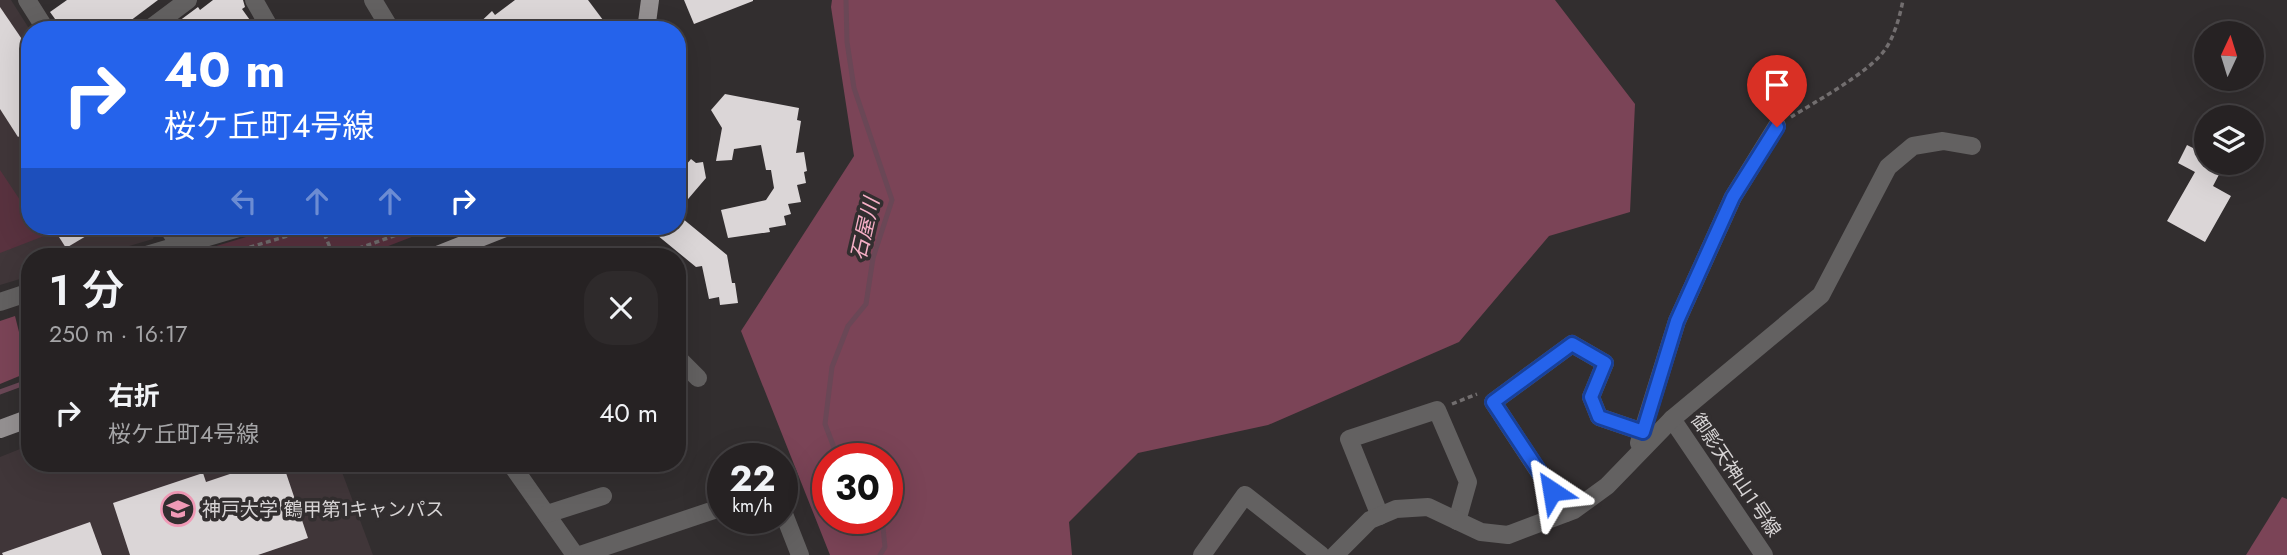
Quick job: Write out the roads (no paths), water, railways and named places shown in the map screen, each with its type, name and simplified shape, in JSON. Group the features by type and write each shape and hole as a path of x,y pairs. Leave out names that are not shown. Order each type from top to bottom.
{"main road":[{"path":"647,21 650,0"},
{"path":"455,248 487,235"},
{"path":"0,429 21,421"}],"street":[{"path":"160,21 188,0"},
{"path":"254,0 266,21"},
{"path":"373,0 386,21"},
{"path":"34,3 42,21"},
{"path":"1635,456 1677,321 1733,197 1777,127"},
{"path":"1335,555 1370,520 1396,509 1428,508 1481,531 1507,535 1574,510 1607,486 1672,419 1821,295 1888,167 1913,146 1943,141 1972,146"},
{"path":"173,235 179,245"},
{"path":"169,248 214,235"},
{"path":"0,302 21,295"},
{"path":"1566,513 1493,402 1572,344 1605,363 1591,397 1599,417 1643,432"},
{"path":"686,366 698,378"},
{"path":"1380,516 1349,439 1437,410 1468,482 1457,521"},
{"name":"御影天神山１号線","path":"1672,419 1764,555"},
{"path":"518,472 578,555 707,512"},
{"path":"1202,555 1245,495 1321,555"},
{"path":"547,514 603,496"},
{"path":"792,534 800,555"}],"waterway":[{"name":"石屋川","path":"832,443 825,424 832,367 848,326 866,304 873,258 892,200 854,88 847,42 846,0"},
{"path":"0,392 21,384"},
{"name":"石屋川","path":"880,555 885,547 884,534"}],"place":[{"name":"神戸大学 鶴甲第1キャンパス","path":"178,509"}]}
